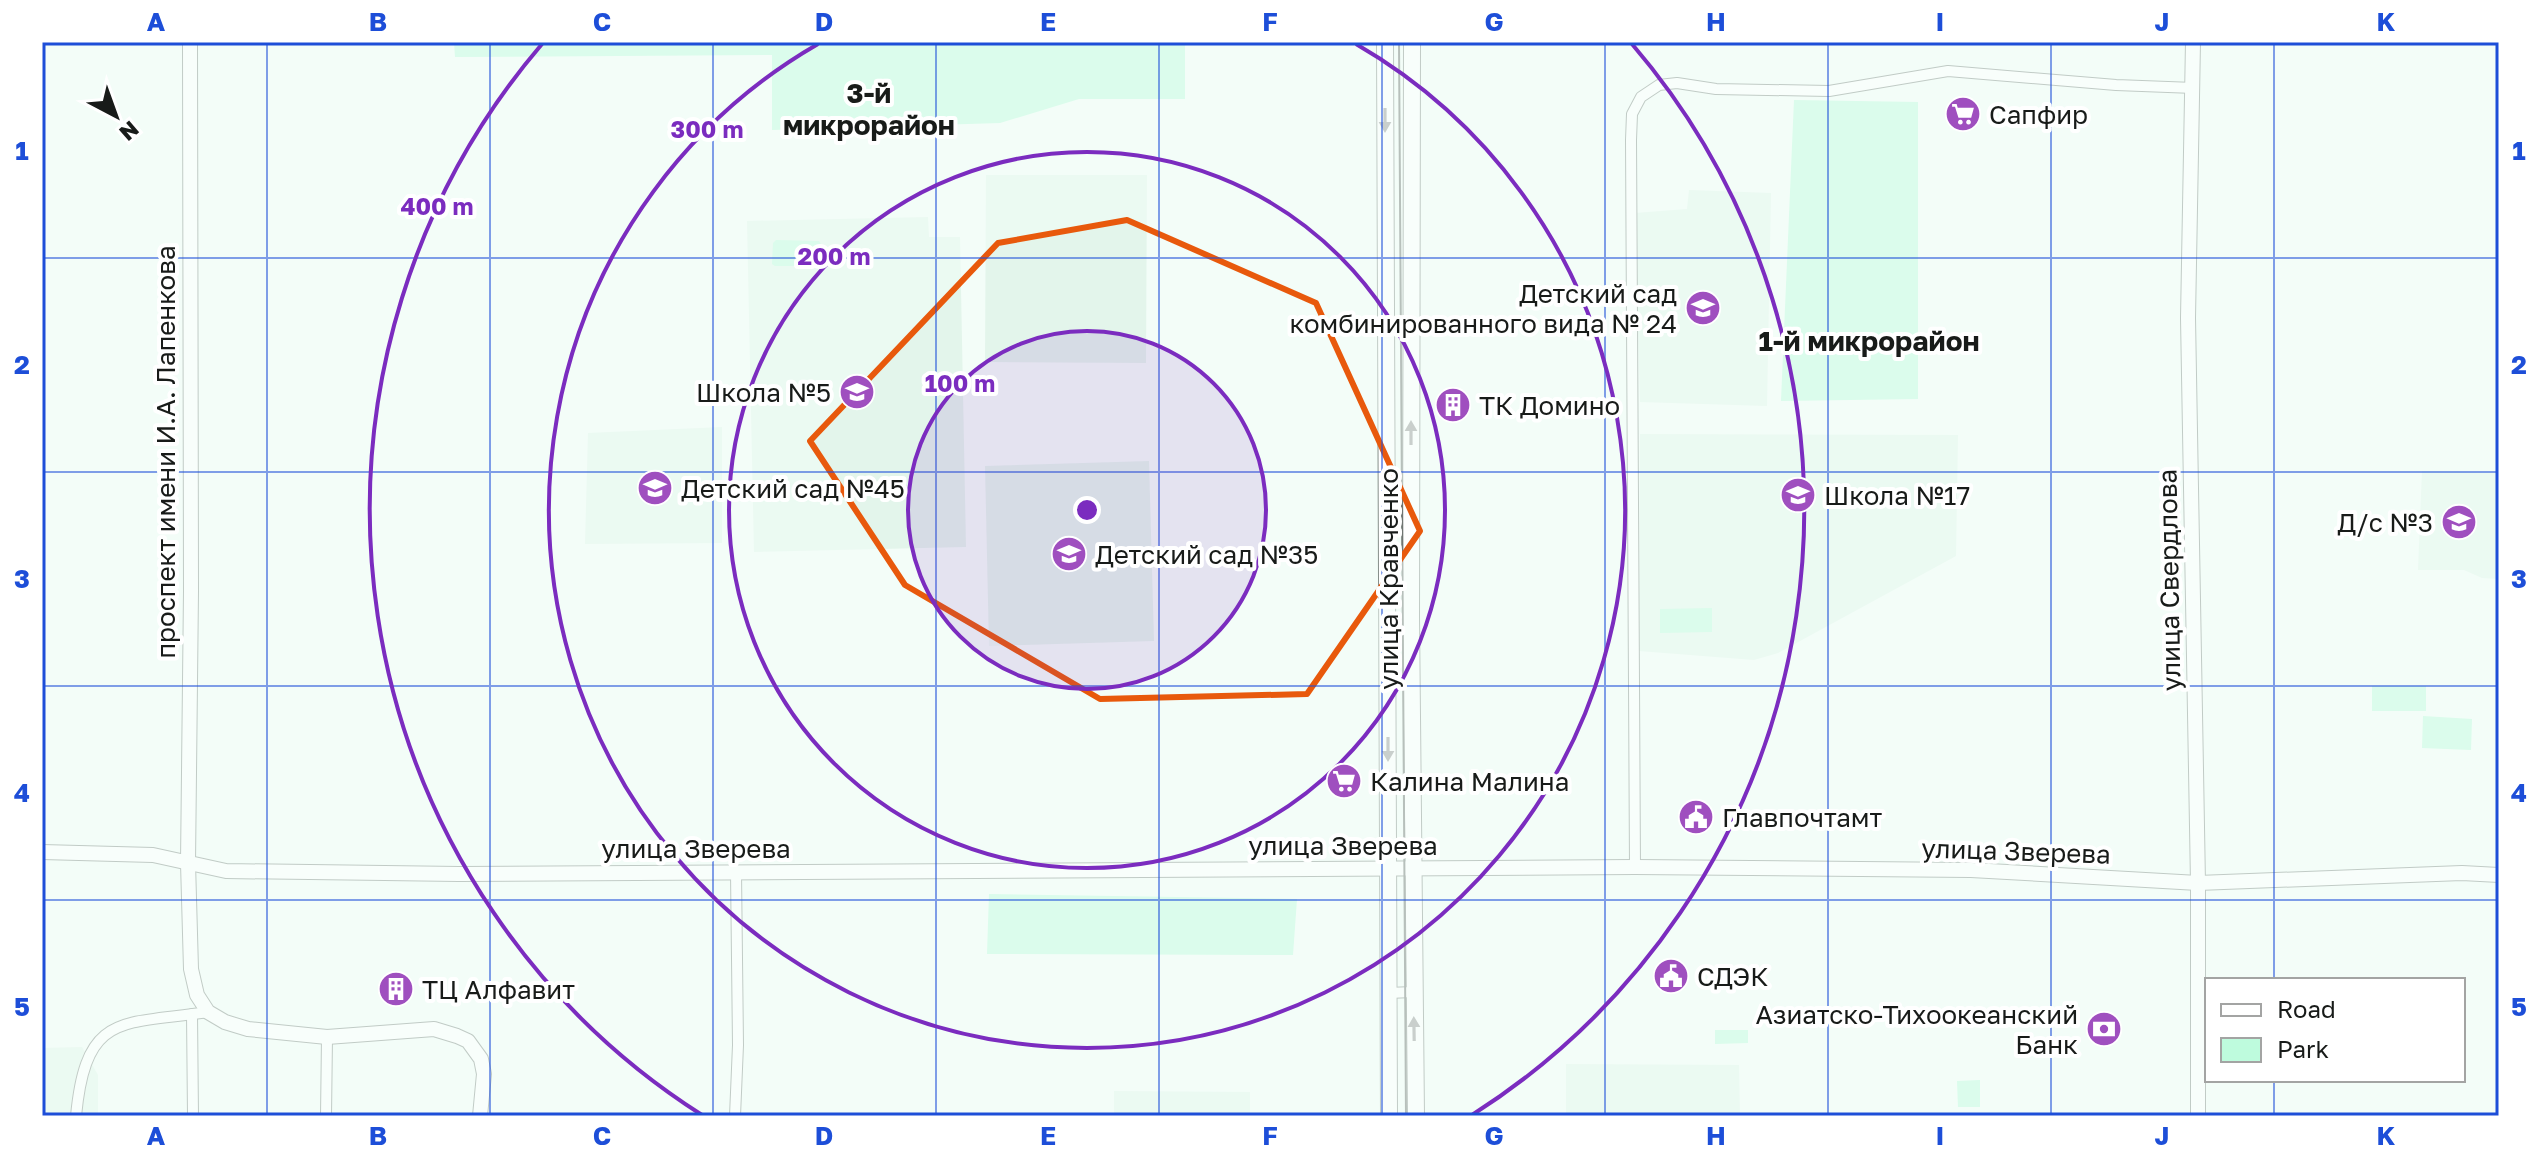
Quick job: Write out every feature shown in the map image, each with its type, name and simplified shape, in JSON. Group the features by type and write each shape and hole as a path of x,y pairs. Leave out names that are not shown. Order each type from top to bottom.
{"main road":[{"name":"проспект имени И.А. Лапенкова","path":"190,42 188,863 191,969 197,995 208,1012"},
{"name":"улица Кравченко","path":"1385,42 1389,1116"},
{"name":"улица Кравченко","path":"1412,42 1411,617 1416,1116"},
{"name":"улица Свердлова","path":"2193,42 2188,333 2198,883 2198,1116"},
{"name":"улица Зверева","path":"42,852 153,855 226,871 459,874 1635,867 1971,870 2198,883 2462,873 2499,875"},
{"path":"208,1012 225,1022 248,1029 327,1037 434,1029 457,1036 474,1048 481,1059 484,1074 480,1116"}],"street":[{"path":"1635,867 1631,140 1632,114 1641,97 1659,85 1677,83 1716,89 1829,91 1948,71 2194,88"},
{"path":"1385,225 1412,226"},
{"path":"1385,307 1412,307"},
{"path":"1386,391 1412,391"},
{"path":"1386,477 1411,477"},
{"path":"1386,560 1411,560"},
{"path":"1386,617 1411,617"},
{"path":"1388,714 1412,714"},
{"path":"735,1116 738,1045 736,872"},
{"path":"1388,993 1413,992"},
{"path":"76,1116 79,1087 92,1050 109,1030 131,1021 208,1012"},
{"path":"192,1014 193,1116"},
{"path":"326,1116 327,1037"}],"highlighted area":[{"path":"1127,220 1316,303 1420,531 1307,694 1100,699 905,585 810,441 998,243"}],"shaded area":[{"path":"986,175 1147,175 1146,363 985,362"},
{"name":"Детский сад комбинированного вида № 24","path":"1689,190 1771,193 1767,406 1640,402 1635,213 1687,209"},
{"name":"Школа №5","path":"928,217 929,237 960,237 966,547 754,552 747,221"},
{"name":"Детский сад №45","path":"722,427 722,543 585,544 588,433"},
{"name":"Школа №17","path":"1640,434 1958,435 1956,556 1778,653 1754,660 1639,651"},
{"name":"Детский сад №35","path":"1149,461 1154,641 989,646 985,466"},
{"name":"Д/с №3","path":"2422,471 2499,473 2499,579 2482,578 2464,570 2418,570"},
{"path":"82,1047 98,1075 98,1116 42,1116 42,1048"},
{"path":"1566,1064 1739,1065 1740,1116 1566,1116"},
{"path":"1114,1091 1250,1092 1250,1116 1114,1116"}],"green space":[{"path":"454,42 1185,42 1185,99 1079,99 1000,123 772,130 772,55 455,57"},
{"path":"1794,100 1918,102 1918,399 1781,401"},
{"path":"776,240 819,241 822,254 818,266 775,266 772,264 773,243"},
{"path":"1712,608 1712,632 1660,633 1660,609"},
{"path":"2372,686 2426,686 2426,711 2372,711"},
{"path":"2423,716 2472,719 2471,750 2422,748"},
{"path":"989,894 1297,899 1293,955 987,954"},
{"path":"1715,1030 1748,1030 1748,1043 1715,1044"},
{"path":"1980,1080 1980,1107 1958,1107 1957,1081"}],"tram line":[{"path":"1399,42 1406,1116"}],"place":[{"name":"Сапфир","path":"1963,114"},
{"name":"Детский сад комбинированного вида № 24","path":"1703,308"},
{"name":"Школа №5","path":"857,392"},
{"name":"ТК Домино","path":"1453,405"},
{"name":"Детский сад №45","path":"655,488"},
{"name":"Школа №17","path":"1798,495"},
{"name":"Д/с №3","path":"2459,522"},
{"name":"Детский сад №35","path":"1069,554"},
{"name":"Калина Малина","path":"1344,781"},
{"name":"Главпочтамт","path":"1696,817"},
{"name":"СДЭК","path":"1671,976"},
{"name":"ТЦ Алфавит","path":"396,989"},
{"name":"Азиатско-Тихоокеанский Банк","path":"2104,1029"}],"district":[{"name":"3-й микрорайон","path":"869,108"},
{"name":"1-й микрорайон","path":"1869,340"}]}
